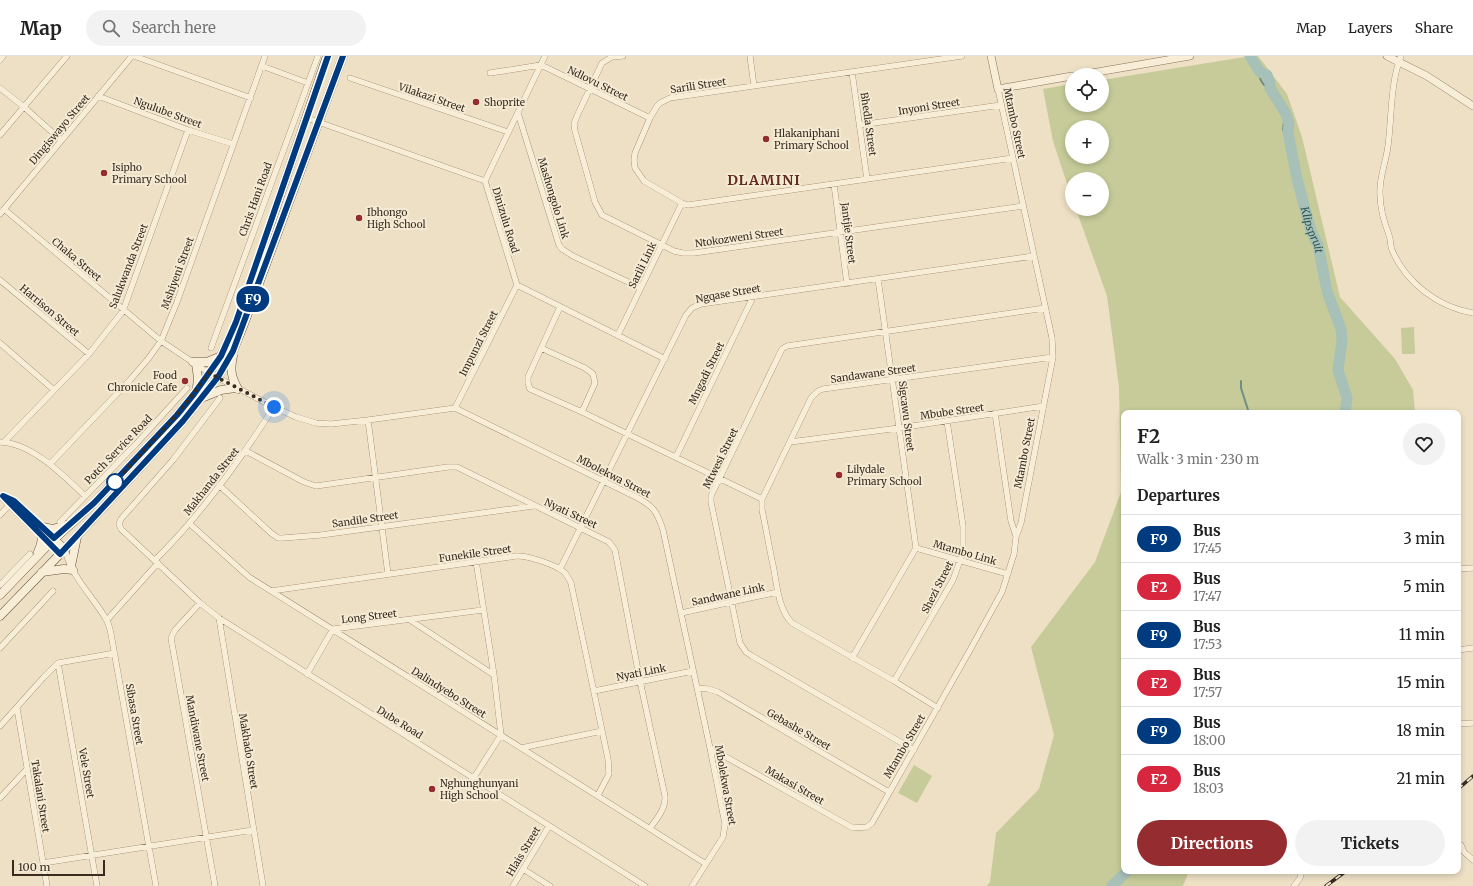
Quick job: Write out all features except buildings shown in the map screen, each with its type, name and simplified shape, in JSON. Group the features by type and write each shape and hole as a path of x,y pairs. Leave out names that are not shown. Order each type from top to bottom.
{"main road":[{"path":"0,616 42,572 64,553 77,536 183,421 198,396 209,373 221,356 239,315 328,56"},
{"path":"0,595 52,541 83,514 177,415 218,377 233,351 343,56"},
{"path":"198,396 236,388 230,369 233,351"},
{"path":"198,396 198,378 195,363 206,362 221,356"},
{"path":"28,566 40,548 42,531 57,529 83,514"},
{"path":"42,572 72,568 77,536"}],"street":[{"path":"0,60 3,56"},
{"path":"0,135 66,56"},
{"path":"133,56 251,98"},
{"name":"Dingiswayo Street","path":"0,214 133,56"},
{"name":"Mshiyeni Street","path":"50,464 130,380 161,341 177,302 265,56"},
{"name":"Chris Hani Road","path":"211,348 318,56"},
{"path":"485,181 545,56"},
{"name":"Ntokozweni Street","path":"623,56 612,57 604,61 577,116 574,127 597,208 602,215 674,251 687,254 1023,206"},
{"path":"750,56 754,86"},
{"name":"Sarili Street","path":"962,56 670,98 660,102 650,118 635,153 635,168 644,181 688,205 1013,158"},
{"name":"Mtambo Street","path":"872,823 1002,592 1014,554 1016,537 1021,523 1053,357 1052,338 991,56"},
{"path":"1109,70 1190,56"},
{"path":"1387,56 1400,59 1473,106"},
{"path":"1400,59 1395,76 1388,147 1380,192 1384,221 1390,238 1391,248 1406,274 1418,286 1431,296 1449,306 1464,312 1473,313"},
{"path":"490,74 541,65"},
{"name":"Ndlovu Street","path":"541,65 650,118"},
{"path":"262,66 308,83"},
{"name":"Bhedla Street","path":"852,72 867,179"},
{"path":"998,89 1065,77"},
{"name":"Vilakazi Street","path":"350,78 508,132"},
{"path":"0,88 61,140"},
{"name":"Ngulube Street","path":"98,96 188,130 233,144"},
{"name":"Inyoni Street","path":"860,125 1001,105"},
{"name":"Mashongolo Link","path":"518,113 559,245 562,249 573,256 641,288"},
{"name":"Dinizulu Road","path":"307,118 485,181 517,286"},
{"name":"Salukwanda Street","path":"2,442 89,354 123,311 188,130"},
{"name":"Jantjie Street","path":"834,184 847,284"},
{"name":"Sarili Link","path":"618,335 682,203"},
{"name":"Chaka Street","path":"4,209 123,311 161,341 209,373 218,377"},
{"name":"Ngqase Street","path":"560,569 686,315 692,308 702,304 1034,256"},
{"name":"Sigcawu Street","path":"878,279 916,548"},
{"name":"Harrison Street","path":"0,280 89,354"},
{"path":"517,286 665,359"},
{"name":"Impunzi Street","path":"456,408 517,286"},
{"name":"Mngadi Street","path":"676,457 753,297"},
{"path":"560,307 528,377 530,389 582,412 762,499 762,510 778,592 785,615 792,623 938,708"},
{"name":"Mtwesi Street","path":"914,750 746,652 740,643 711,496 782,350 787,346 1045,308"},
{"path":"0,343 54,390"},
{"path":"541,348 585,368 594,374 595,382 582,412"},
{"name":"Sandawane Street","path":"762,499 811,398 818,390 1053,357"},
{"path":"218,377 274,407 296,417 316,423 331,424 456,408"},
{"name":"Potch Service Road","path":"60,522 152,428 187,388"},
{"path":"157,562 121,529 119,522 173,460 220,398"},
{"name":"Mbube Street","path":"790,442 899,428 1044,406"},
{"name":"Makhanda Street","path":"107,620 190,524 246,451 274,407"},
{"name":"Mbolekwa Street","path":"456,408 644,501 656,511 663,530 710,748 725,828 723,837 692,886"},
{"path":"995,414 1010,521 1016,537"},
{"path":"368,420 388,574"},
{"name":"Shezi Street","path":"894,681 949,586 961,559 964,546 963,526 948,421"},
{"path":"2,442 31,452 50,464 86,496"},
{"name":"Nyati Street","path":"246,451 304,482 316,486 448,467 457,467 533,506 609,542 615,550 640,681 665,796 663,807 650,828"},
{"name":"Sandile Street","path":"219,485 278,538 292,538 533,506"},
{"path":"1,496 12,502 64,553"},
{"path":"0,515 12,502"},
{"name":"Dalindyebo Street","path":"190,524 249,577 706,864"},
{"path":"852,658 916,548"},
{"name":"Mtambo Link","path":"916,548 961,559 1008,574"},
{"name":"Sibasa Street","path":"64,553 83,587 107,620 115,653 156,886"},
{"path":"0,585 30,554"},
{"name":"Funekile Street","path":"271,591 476,561 524,556 560,569"},
{"path":"473,779 501,735 494,675 476,561"},
{"name":"Dube Road","path":"157,562 200,603 219,618 645,886"},
{"path":"1461,569 1473,568"},
{"path":"560,569 571,583 609,768 608,774 598,795"},
{"path":"0,648 52,591"},
{"name":"Sandwane Link","path":"681,613 778,592"},
{"name":"Mandiwane Street","path":"200,603 175,630 171,638 215,886"},
{"name":"Long Street","path":"306,674 333,630 483,610"},
{"name":"Makhado Street","path":"219,618 263,886"},
{"name":"Long Street","path":"410,620 494,675"},
{"path":"1461,650 1473,648"},
{"path":"0,726 58,663 115,653"},
{"name":"Vele Street","path":"58,663 97,886"},
{"name":"Nyati Link","path":"594,691 693,671"},
{"name":"Gebashe Street","path":"697,688 718,692 889,792"},
{"name":"Takalani Street","path":"16,708 47,886"},
{"path":"1461,724 1473,723"},
{"path":"521,748 602,732"},
{"name":"Makasi Street","path":"710,748 853,828 867,827 872,823"},
{"path":"0,798 27,768"},
{"name":"Hlais Street","path":"513,886 549,826"},
{"path":"43,863 149,847 207,836 253,830"},
{"path":"1461,845 1464,852 1473,860"},
{"path":"523,869 550,886"},
{"path":"1294,886 1301,874"}],"green space":[{"path":"1258,56 1287,94 1302,137 1340,297 1395,359 1413,390 1415,410 1121,410 1121,492 1119,387 1107,296 1078,216 1109,216 1109,172 1065,172 1065,178 1053,141 1043,89 1065,85 1065,112 1109,112 1109,79"},
{"path":"1414,327 1415,354 1402,354 1401,328"},
{"path":"1121,492 1121,874 1188,874 1183,886 987,886 990,882 996,833 1039,789 1054,735 1031,647 1095,562"},
{"path":"914,765 932,776 917,803 898,793"}],"waterway":[{"name":"Klipspruit","path":"1250,56 1260,72 1267,75 1270,88 1286,114 1289,124 1288,132 1297,179 1311,231 1318,245 1327,291 1341,329 1342,340 1338,370 1347,398 1345,410"},
{"path":"1259,71 1262,83 1272,91"},
{"path":"1285,113 1283,130 1289,137"},
{"path":"1241,381 1241,388 1248,410"},
{"name":"Klipspruit","path":"1112,886 1124,874"}],"railway":[{"path":"1461,786 1473,776"},
{"path":"1326,886 1342,874"}],"bus line":[{"name":"F9","path":"328,56 236,322 221,356 194,394 177,415 94,503 54,538 14,501 3,496 48,540 60,554 183,421 218,377 233,351 343,56"}],"place":[{"name":"Shoprite","path":"476,102"},
{"name":"Hlakaniphani Primary School","path":"766,139"},
{"name":"Isipho Primary School","path":"104,173"},
{"name":"Ibhongo High School","path":"359,218"},
{"name":"Food Chronicle Cafe","path":"185,381"},
{"name":"Lilydale Primary School","path":"839,475"},
{"name":"Nghunghunyani High School","path":"432,789"}],"district":[{"name":"DLAMINI","path":"764,180"}],"route":[{"path":"115,482 177,415 209,373 235,388 274,407"}]}
